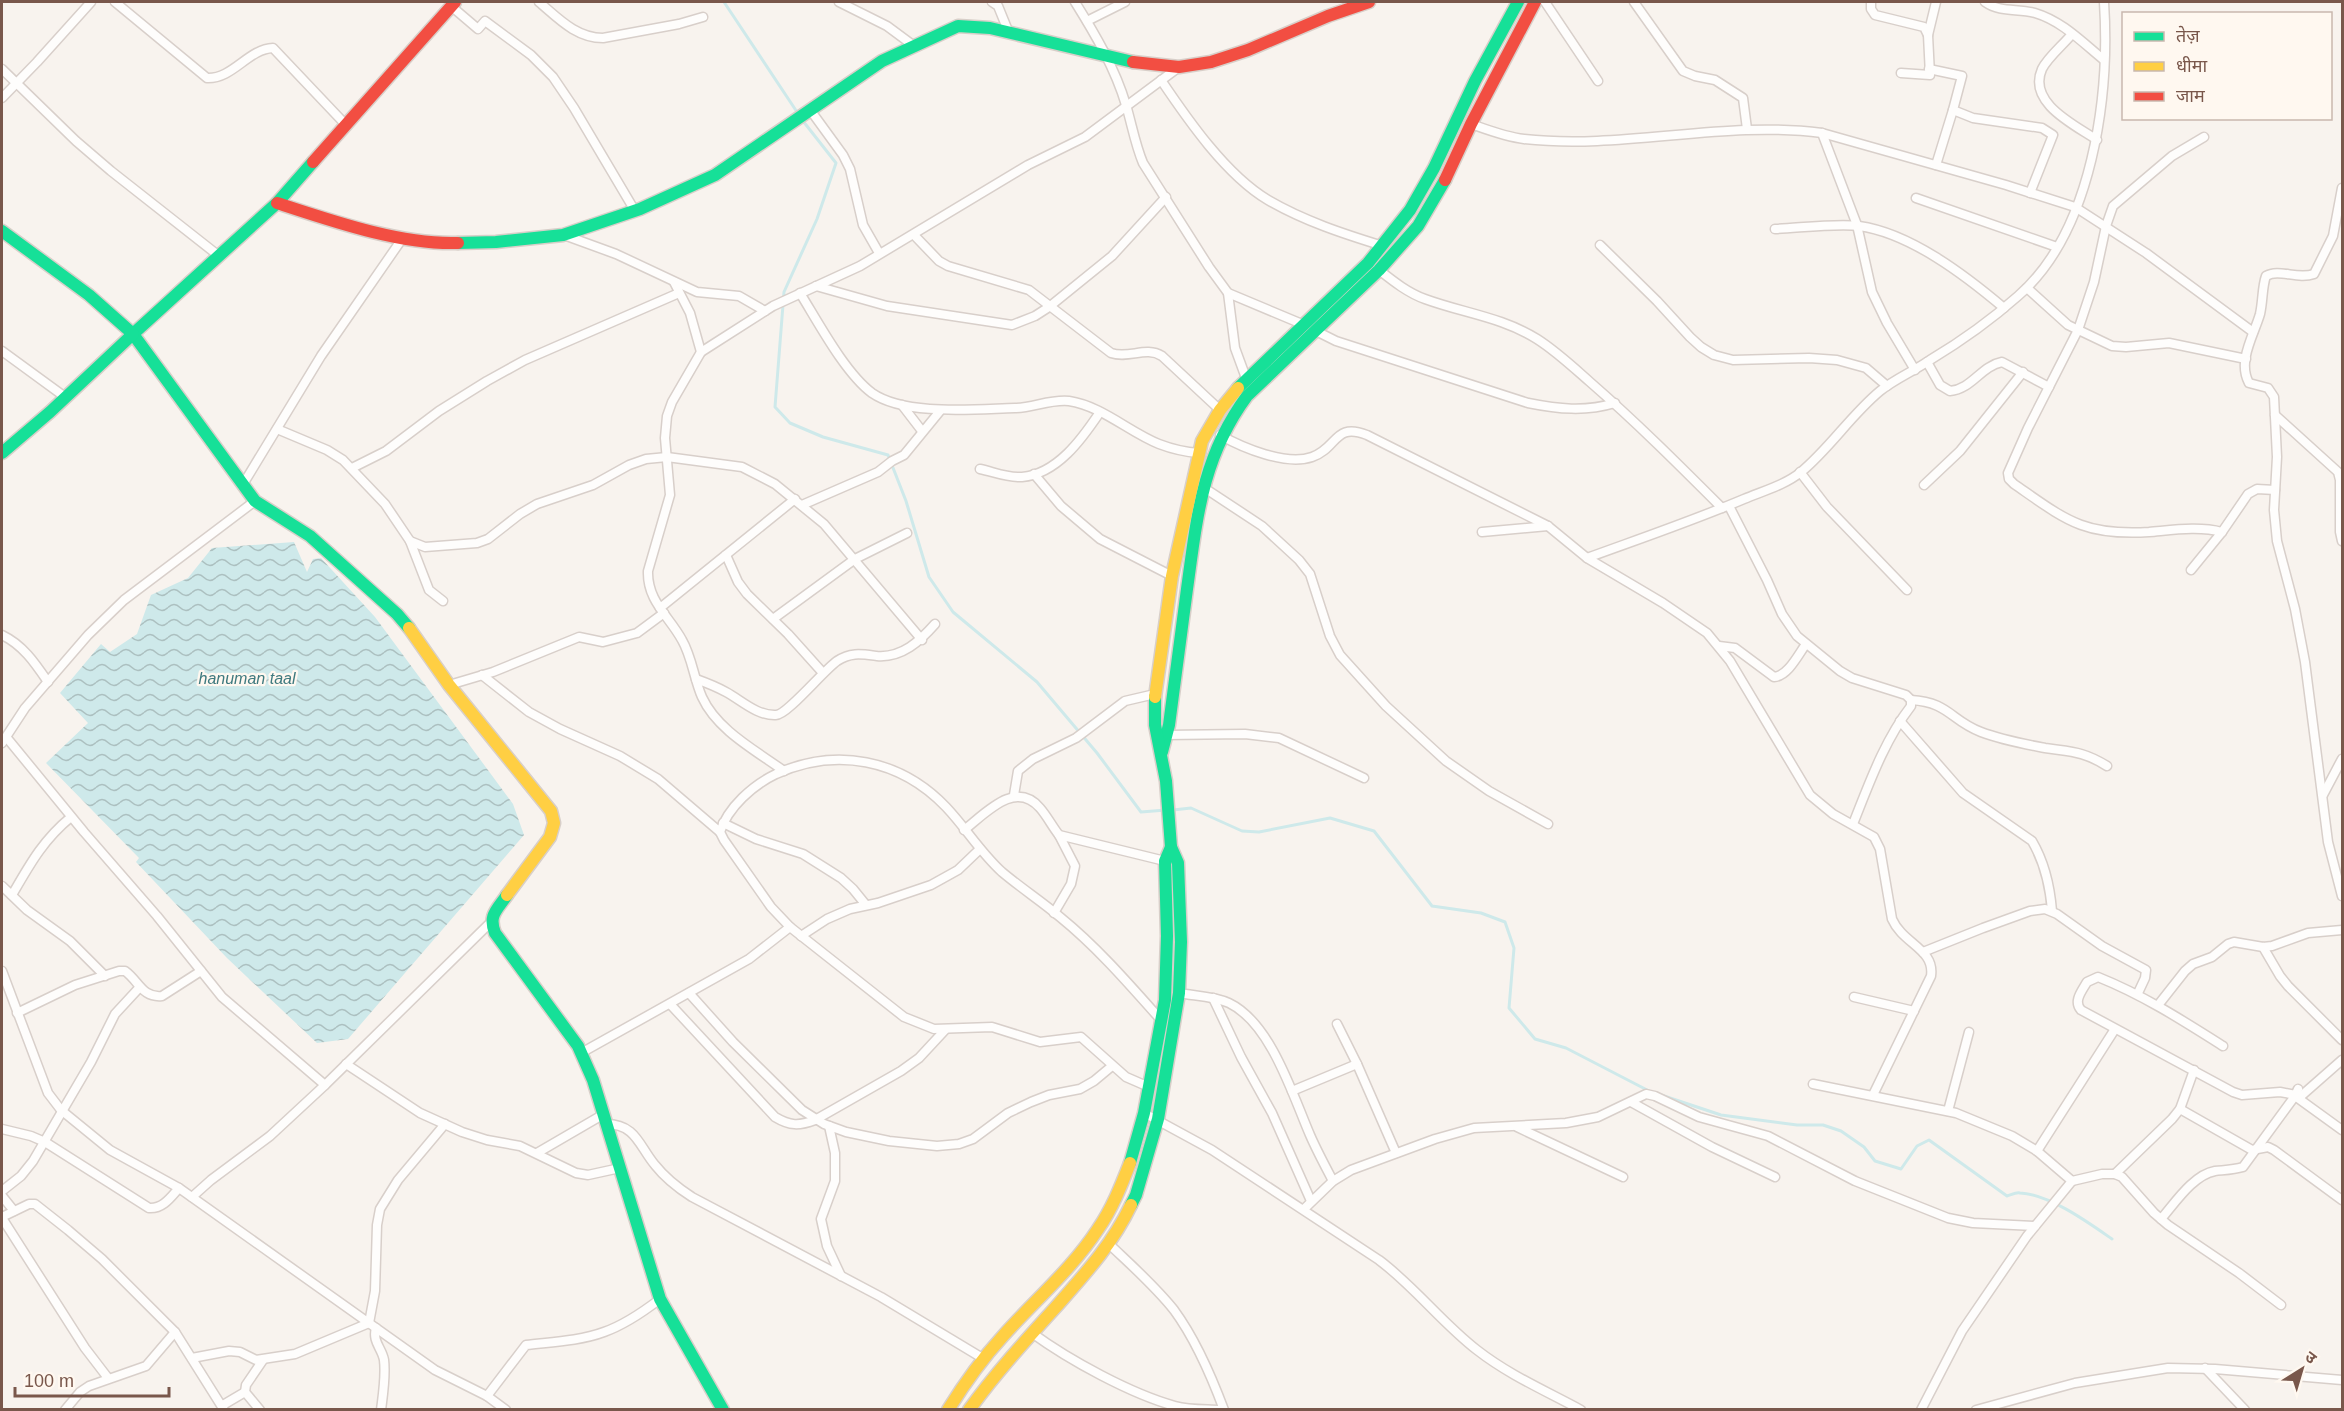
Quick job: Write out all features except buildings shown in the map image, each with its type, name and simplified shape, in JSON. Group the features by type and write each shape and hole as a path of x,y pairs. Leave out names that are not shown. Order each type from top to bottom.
{"street":[{"path":"2,98 91,2"},
{"path":"116,2 207,78 216,78 260,50 273,48 346,125"},
{"path":"539,2 569,27 591,38 603,38 679,24 703,16"},
{"path":"839,2 887,26 914,46"},
{"path":"992,2 998,6 1009,33"},
{"path":"1075,2 1107,57 1127,106 1136,146 1143,163 1204,260 1228,293 1234,348 1246,378"},
{"path":"1087,21 1125,2"},
{"path":"277,203 355,228 439,244 496,242 563,235 635,211 715,175 882,61 958,26 990,28 1130,62 1179,67 1211,62 1248,50 1328,15 1369,2"},
{"path":"969,1410 994,1376 1069,1294 1109,1244 1136,1195 1158,1119 1179,993 1181,942 1178,863 1171,847 1167,787 1155,725 1155,694 1172,576 1203,441 1220,410 1246,378 1383,246 1410,210 1518,2"},
{"path":"1161,756 1167,735 1203,487 1220,435 1233,412 1247,396 1379,270 1418,226 1440,190 1471,124 1535,2"},
{"path":"1545,2 1598,81"},
{"path":"1634,2 1683,71 1715,80 1743,98 1747,129"},
{"path":"1871,2 1871,9 1875,15 1924,27 1928,34"},
{"path":"1901,73 1930,75 1928,34 1936,2"},
{"path":"1985,2 1994,8 2033,12 2058,22 2104,60"},
{"path":"1587,558 1726,507 1800,472 1879,392 1927,362 2004,308 2034,282 2057,247 2075,207 2097,140 2106,40 2104,2"},
{"path":"2,453 50,412 277,203 453,4 478,29 485,21 531,55 553,77 635,211"},
{"path":"2072,34 2042,69 2039,82 2043,98 2056,112 2097,140"},
{"path":"784,771 731,733 708,708 701,695 684,642 651,595 648,571 670,495 665,438 667,416 672,402 701,352 769,308 860,266 1028,165 1085,137 1179,67"},
{"path":"2,69 111,171 219,256"},
{"path":"1929,69 1962,76 1936,165"},
{"path":"1161,80 1197,132 1248,185 1267,199 1333,231 1383,246"},
{"path":"1953,110 1973,118 2042,128 2053,135 2030,193"},
{"path":"808,113 843,155 850,169 863,225 879,253"},
{"path":"1471,124 1522,138 1539,140 1600,140 1747,129 1792,129 1822,134 1936,165 2075,207 2186,281 2253,332"},
{"path":"1822,134 1857,225 1872,292 1887,323 1915,370"},
{"path":"2205,137 2172,156 2113,206 2106,226 2094,282 2078,330 2010,464 2009,478 2014,484 2082,527 2104,532 2205,529 2222,532"},
{"path":"2343,189 2333,236 2314,274 2299,277 2276,273 2266,276 2260,314 2246,359 2249,383 2272,391 2277,457 2274,510 2277,541 2295,609 2305,662 2328,842 2343,896"},
{"path":"816,286 887,306 1002,324 1022,323 1049,307 1112,256 1166,197"},
{"path":"1916,198 2057,247"},
{"path":"1775,229 1857,225 1885,232 1951,267 2004,308"},
{"path":"2,231 89,295 133,334 255,501 310,536 398,614 420,641 449,685 542,798 551,811 554,824 550,837 494,913 491,922 270,1136 192,1197"},
{"path":"563,235 616,254 674,282 709,295 739,296 769,308"},
{"path":"914,235 939,261 948,266 1029,290 1111,353 1127,355 1148,351 1162,356 1220,410"},
{"path":"2333,236 2343,242"},
{"path":"242,486 321,356 402,238"},
{"path":"1600,245 1690,337 1714,355 1733,360 1809,358 1837,360 1866,369 1887,386"},
{"path":"1379,270 1408,291 1425,299 1489,317 1513,326 1537,339 1615,403 1726,507 1788,626 1806,644 1840,671 1906,695 1911,700 1924,701 1942,707 1979,732 2045,748 2082,753 2107,766"},
{"path":"674,282 690,313 701,352"},
{"path":"2027,288 2067,325 2112,346 2169,343 2246,359"},
{"path":"352,468 386,451 439,411 525,360 679,293"},
{"path":"1228,293 1302,324"},
{"path":"797,295 864,386 880,397 902,405 940,411 1022,408 1067,401 1082,404 1100,412 1173,449 1199,453"},
{"path":"1316,331 1336,340 1528,403 1560,410 1589,409 1615,403"},
{"path":"2,351 65,397"},
{"path":"1927,362 1940,385 1950,391 1966,386 1997,363 2002,362 2049,387"},
{"path":"1924,485 1960,451 2023,372"},
{"path":"902,405 922,431"},
{"path":"449,685 482,675 579,637 603,642 637,633 726,555 799,502 878,472 904,455 940,411"},
{"path":"980,469 1012,477 1023,477 1051,466 1073,449 1100,412"},
{"path":"2275,415 2338,472 2340,532 2343,541"},
{"path":"276,429 327,450 352,468 385,504 410,541 429,590 443,601"},
{"path":"1220,435 1240,446 1261,453 1285,458 1310,458 1323,452 1344,432 1354,430 1548,526 1587,558 1663,603 1707,633 1719,646 1810,795 1833,814 1874,837 1880,849 1895,926 1900,934 1929,958 1932,967 1931,976 1873,1095"},
{"path":"410,541 425,547 477,543 488,539 537,504 593,485 629,465 646,459 667,457 742,467 759,474 799,502 824,524 922,640"},
{"path":"1800,472 1827,507 1907,590"},
{"path":"1034,474 1061,506 1100,539 1172,576"},
{"path":"1203,487 1262,526 1299,560 1310,574 1330,636 1340,655 1386,706 1446,761 1489,791 1548,824"},
{"path":"2191,570 2253,490 2275,490"},
{"path":"255,501 124,600 88,635 25,708 4,741 157,916 222,998 325,1085"},
{"path":"1482,532 1548,526"},
{"path":"773,619 855,559 907,533"},
{"path":"726,555 738,582 747,594 823,673"},
{"path":"696,679 729,693 763,713 774,715 788,710 823,673 848,655 895,654 922,640 935,624"},
{"path":"2,635 12,640 30,657 48,682"},
{"path":"1719,646 1735,648 1774,677 1780,677 1806,644"},
{"path":"482,675 529,712 560,729 620,756 658,779 722,827 803,854 841,878 866,905"},
{"path":"1014,795 1018,771 1033,759 1076,738 1125,701 1155,694"},
{"path":"1853,824 1886,747 1911,706 1911,700"},
{"path":"1900,721 1947,778 1963,793 2031,841 2047,874 2052,911"},
{"path":"1167,735 1245,734 1279,738 1364,778"},
{"path":"722,827 732,810 750,791 770,777 784,771 812,763 843,759 862,760 890,769 920,785 946,807 980,849 1015,883 1054,913 1117,970 1161,1020"},
{"path":"2323,795 2343,759"},
{"path":"964,830 1001,801 1014,795 1027,798 1038,806 1059,835 1075,866 1071,884 1054,913"},
{"path":"12,895 45,841 71,817"},
{"path":"722,827 771,908 790,927 904,1017 934,1029 992,1027 1040,1042 1081,1037 1126,1077 1149,1087"},
{"path":"1059,835 1165,861"},
{"path":"948,1410 965,1383 1002,1337 1070,1266 1098,1230 1115,1200 1130,1163 1144,1113 1165,1000 1167,936 1165,861 1171,847"},
{"path":"801,936 827,919 931,885 958,870 980,849"},
{"path":"2,886 27,910 70,941 105,976"},
{"path":"1923,952 2030,911 2038,909 2052,911 2102,946 2146,970 2147,973 2138,993"},
{"path":"491,922 495,933 581,1053 605,1117 660,1299 723,1410"},
{"path":"581,1053 749,959 790,927"},
{"path":"2159,1005 2185,971 2193,964 2212,957 2228,944 2234,942 2263,947 2272,946 2308,933 2343,930"},
{"path":"2263,947 2288,986 2343,1040"},
{"path":"17,1013 75,984 125,971 139,988 149,995 162,996 201,971"},
{"path":"2,972 48,1094 61,1110 110,1150 179,1188 435,1370 488,1396 506,1410"},
{"path":"2223,1046 2138,993 2098,978 2087,982 2078,1000 2081,1010 2242,1095 2280,1092 2305,1094 2343,1059"},
{"path":"2,1191 21,1176 45,1142 61,1110 91,1062 115,1014 139,988"},
{"path":"689,993 769,1079 815,1120 829,1126 889,1141 937,1146 959,1144 973,1139 1008,1113 1049,1095 1080,1089 1112,1066"},
{"path":"1179,993 1213,998 1230,1004 1259,1030 1278,1060 1310,1136 1333,1181"},
{"path":"1854,997 1914,1011"},
{"path":"1213,998 1241,1057 1272,1113 1311,1201"},
{"path":"670,1004 775,1117 793,1125 802,1125 815,1120 901,1071 918,1058 945,1030"},
{"path":"1337,1024 1396,1153"},
{"path":"2037,1151 2115,1029"},
{"path":"1948,1111 1969,1032"},
{"path":"346,1064 412,1108 487,1140 520,1146 576,1173 588,1175 620,1168"},
{"path":"1292,1091 1357,1064"},
{"path":"2115,1174 2157,1135 2180,1108 2194,1070"},
{"path":"1813,1084 1948,1111 1976,1120 2012,1136 2037,1151 2072,1182"},
{"path":"2297,1093 2343,1130"},
{"path":"2160,1219 2199,1177 2214,1171 2229,1171 2243,1167 2297,1093"},
{"path":"1304,1209 1333,1181 1351,1170 1396,1153 1474,1128 1566,1123 1598,1117 1646,1094 1699,1117 1768,1136 1855,1181 1948,1218 1972,1223 2035,1226"},
{"path":"1631,1102 1712,1147 1775,1177"},
{"path":"2180,1108 2246,1147 2258,1149 2268,1147 2274,1150 2343,1200"},
{"path":"1144,1113 1212,1150 1304,1209 1402,1278 1462,1337 1494,1363 1575,1408"},
{"path":"537,1153 605,1117"},
{"path":"605,1117 633,1133 671,1183 692,1197 881,1297 984,1359"},
{"path":"381,1410 383,1357 375,1341 372,1326 376,1225 380,1209 398,1180 445,1124"},
{"path":"1514,1125 1623,1178"},
{"path":"829,1126 836,1153 835,1181 821,1219 827,1246 841,1276"},
{"path":"2,1129 45,1142 149,1208 156,1209 164,1204 179,1188"},
{"path":"1921,1410 1962,1331 2035,1226 2072,1182 2102,1174 2115,1174 2129,1183 2160,1219 2281,1305"},
{"path":"2,1196 14,1211"},
{"path":"108,1378 85,1348 2,1218 29,1204 42,1208 102,1259 175,1332 224,1407 246,1392"},
{"path":"1032,1333 1060,1353 1132,1389 1175,1406 1222,1410 1194,1342 1174,1310 1109,1244"},
{"path":"488,1396 526,1345 603,1333 639,1315 660,1299"},
{"path":"192,1358 229,1351 240,1352 255,1360 263,1360 295,1354 372,1326"},
{"path":"65,1410 80,1392 108,1378 146,1366 175,1332"},
{"path":"260,1410 246,1392 246,1385 263,1360"},
{"path":"1976,1410 2074,1383 2168,1368 2205,1368 2343,1380"},
{"path":"2205,1368 2245,1410"}],"water":[{"name":"hanuman taal","path":"294,542 307,572 313,559 321,558 375,617 513,804 524,835 348,1039 317,1043 227,958 136,862 139,858 46,763 88,723 60,693 101,644 110,652 137,634 151,595 188,578 212,548"}],"waterway":[{"path":"724,2 799,115"},
{"path":"803,121 836,163 817,219 784,292 775,407 790,423 823,437 888,455 906,501 929,577 953,612 1037,682 1097,753 1141,812 1166,810"},
{"path":"1173,810 1191,808 1242,831 1259,832 1330,818 1374,831 1432,906 1481,913 1505,922 1514,948 1509,1008 1535,1039 1566,1048 1651,1092"},
{"path":"1661,1095 1721,1115 1797,1125 1823,1125 1841,1131 1864,1147 1875,1161 1901,1169 1917,1146 1929,1140 2007,1196 2018,1193 2043,1198 2068,1210 2112,1239"}],"traffic: fast":[{"path":"1238,388 1368,263 1410,210 1434,168 1475,81 1518,2"},
{"path":"458,243 496,242 563,235 640,209 715,175 882,61 958,26 990,28 1133,62"},
{"path":"313,162 277,203 133,334 255,501 310,536 397,614 409,628"},
{"path":"1162,752 1169,725 1199,512 1204,488 1220,442 1247,396 1379,270 1418,226 1445,180"},
{"path":"2,231 89,295 133,334 50,412 2,453"},
{"path":"1131,1205 1158,1119 1179,993 1181,942 1178,863 1171,847 1166,781 1155,725 1155,697"},
{"path":"1130,1163 1144,1113 1165,1000 1167,936 1165,861 1171,847"},
{"path":"507,895 493,917 495,933 578,1046 593,1080 660,1299 723,1410"}],"traffic: slow":[{"path":"1155,697 1172,576 1202,441 1220,410 1238,388"},
{"path":"409,628 449,685 551,811 554,823 550,837 507,895"},
{"path":"948,1410 995,1345 1088,1244 1112,1205 1130,1163"},
{"path":"969,1410 1010,1358 1097,1259 1131,1205"}],"traffic: jam":[{"path":"313,162 455,2"},
{"path":"1133,62 1179,67 1211,62 1248,50 1328,16 1369,2"},
{"path":"1445,180 1471,124 1535,2"},
{"path":"277,203 367,231 413,240 458,243"}]}
